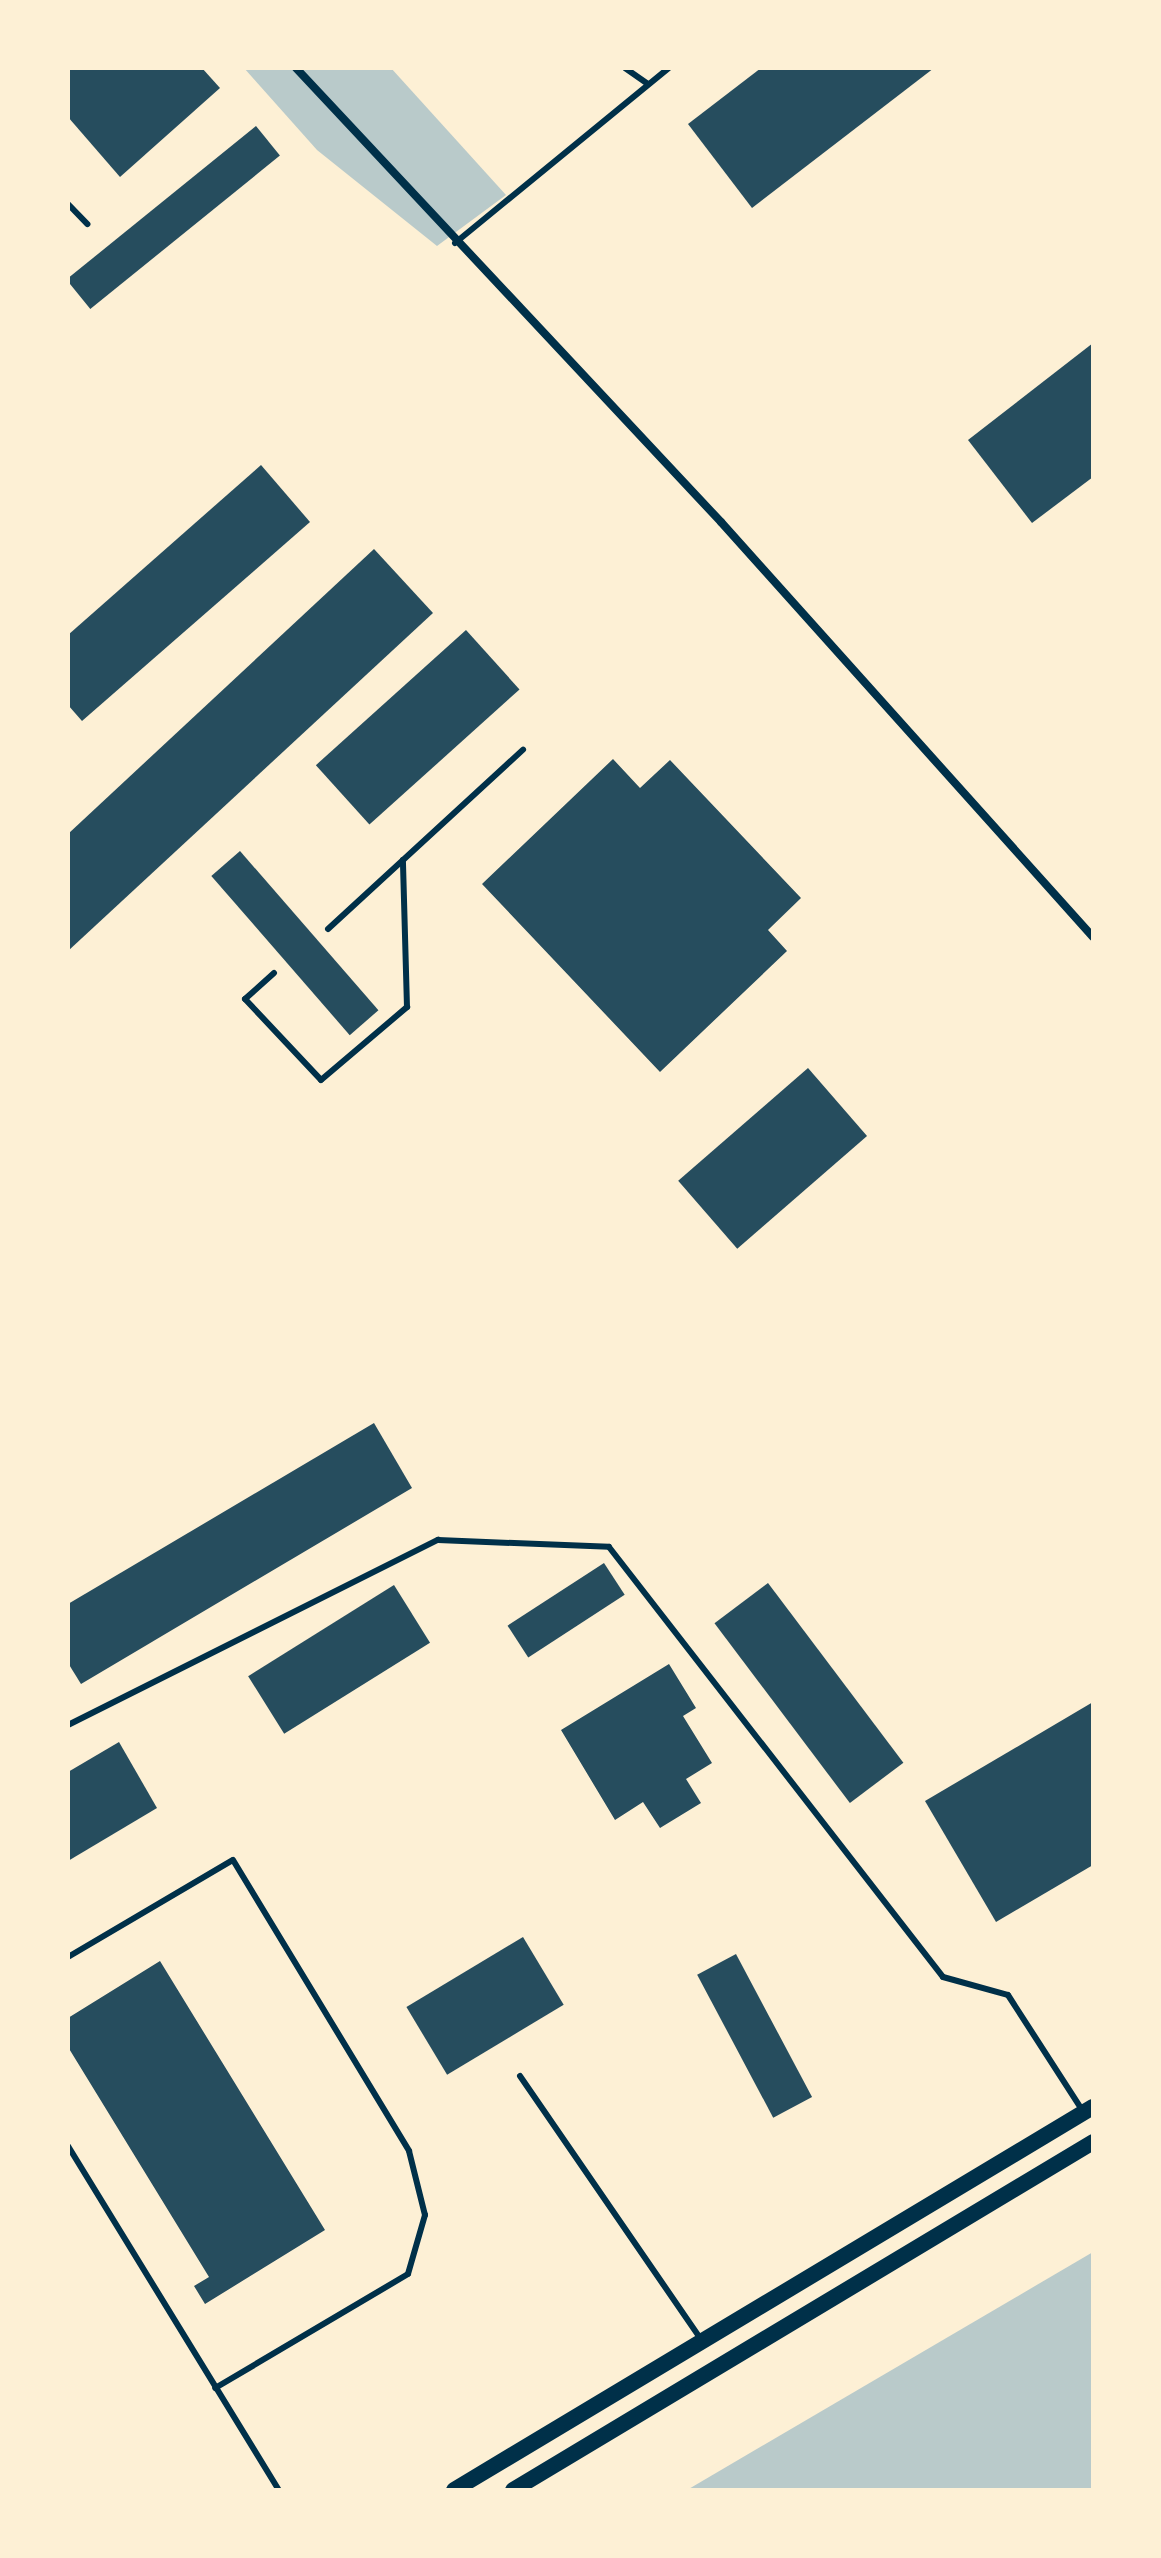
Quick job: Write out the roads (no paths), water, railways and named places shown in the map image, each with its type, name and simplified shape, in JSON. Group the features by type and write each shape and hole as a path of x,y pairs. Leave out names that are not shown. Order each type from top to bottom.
{"main road":[{"path":"454,2490 1088,2110"},
{"path":"513,2490 1093,2142"}],"street":[{"path":"296,68 455,243 721,522 1093,937"}],"lane":[{"path":"625,68 648,84"},
{"path":"455,243 669,68"},
{"path":"68,204 87,224"},
{"path":"328,929 523,750"},
{"path":"274,973 245,999 321,1080 407,1007 403,860"},
{"path":"68,1725 438,1540 609,1547 943,1977 1008,1995 1088,2110"},
{"path":"68,1957 233,1860 409,2151 425,2215 408,2274 215,2388"},
{"path":"520,2076 703,2342"},
{"path":"68,2146 279,2490"}]}
